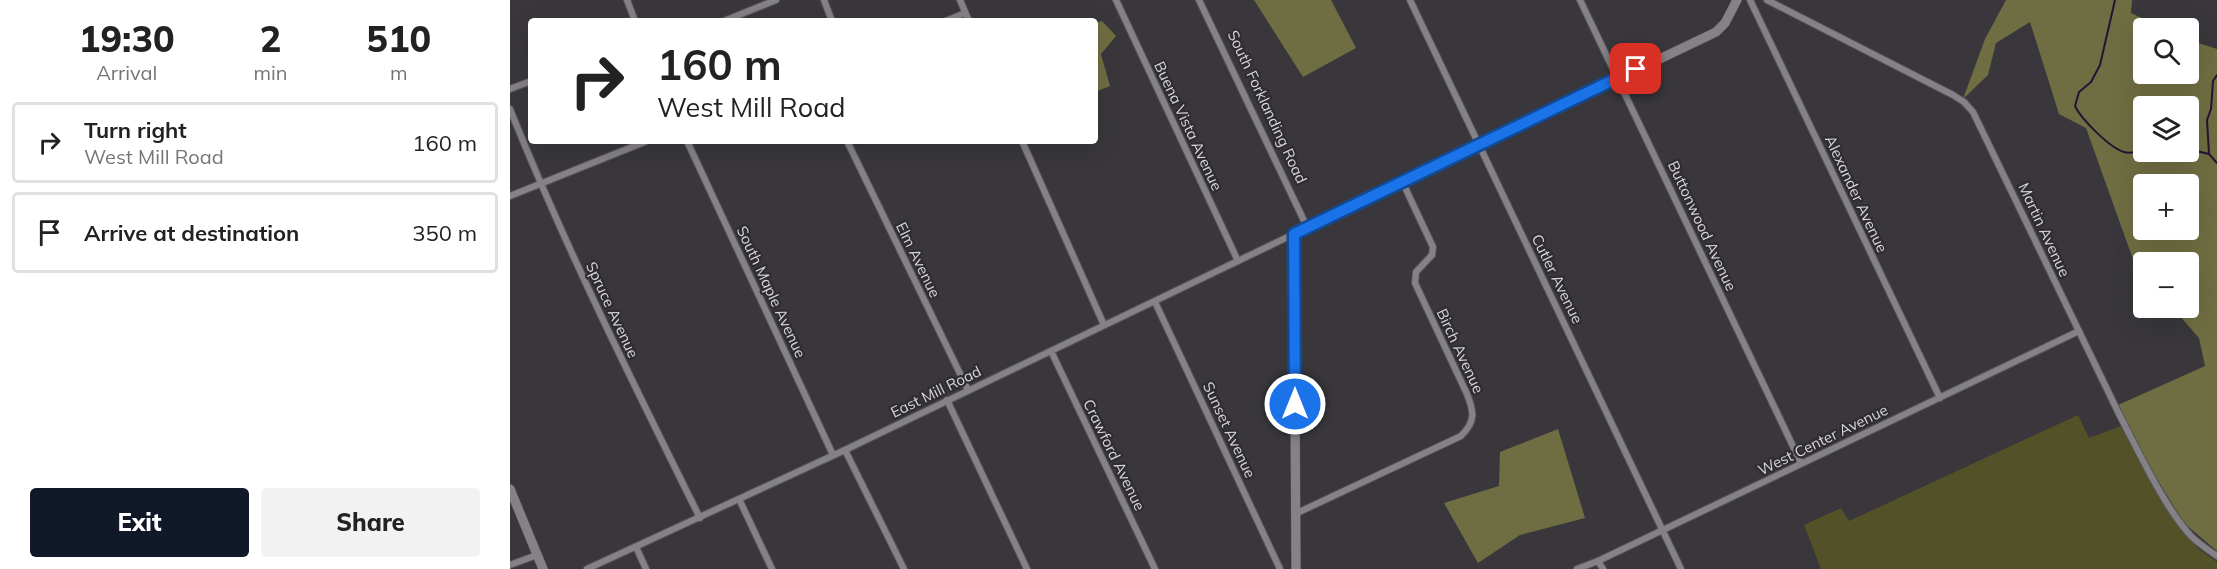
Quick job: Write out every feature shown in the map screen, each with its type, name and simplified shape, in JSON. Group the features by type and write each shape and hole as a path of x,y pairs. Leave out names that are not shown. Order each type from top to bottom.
{"street":[{"path":"627,0 634,18"},
{"path":"731,18 776,0"},
{"path":"824,0 831,18"},
{"path":"960,0 968,18"},
{"name":"Buena Vista Avenue","path":"1116,0 1238,261"},
{"name":"South Forklanding Road","path":"1199,0 1307,227"},
{"name":"Cutler Avenue","path":"1410,0 1681,569"},
{"name":"Buttonwood Avenue","path":"1580,0 1801,463"},
{"path":"1296,569 1294,234 1716,32 1725,23 1737,0"},
{"name":"Alexander Avenue","path":"1750,0 1940,398"},
{"name":"Martin Avenue","path":"1767,0 1953,94 1969,106 1981,125 2119,414 2164,497 2191,535 2217,556"},
{"path":"953,18 965,13"},
{"path":"510,89 528,82"},
{"name":"Spruce Avenue","path":"510,109 540,184 605,327 700,518"},
{"path":"510,196 640,144"},
{"name":"South Maple Avenue","path":"688,144 833,455"},
{"name":"Elm Avenue","path":"848,144 968,390"},
{"path":"1023,144 1104,325"},
{"name":"Birch Avenue","path":"1297,513 1461,436 1471,423 1473,408 1415,283 1416,272 1434,250 1402,181"},
{"name":"East Mill Road","path":"587,569 845,450 1294,234"},
{"name":"Sunset Avenue","path":"1155,302 1280,569"},
{"name":"West Center Avenue","path":"1577,569 2079,332"},
{"name":"Crawford Avenue","path":"1051,351 1155,569"},
{"path":"947,400 1027,569"},
{"path":"845,450 904,569"},
{"path":"510,489 543,569"},
{"path":"739,499 772,569"},
{"path":"636,547 646,569"},
{"path":"510,565 537,555"},
{"path":"1598,561 1603,569"}],"shaded area":[{"path":"1254,0 1331,0 1356,48 1303,77"},
{"path":"2006,0 2132,0 2131,13 2142,18 2133,18 2133,84 2199,84 2199,43 2217,49 2217,551 2184,523 2124,425 2118,405 2205,366 2199,338 2182,318 2199,318 2199,252 2133,252 2133,259 2086,128 2059,114 2030,22 1996,43 1988,75 1963,99 1985,39"},
{"path":"1102,21 1116,36 1101,54 1110,86 1098,91 1098,22"},
{"path":"2078,415 2089,438 2124,425 2184,523 2180,528 2199,549 2217,562 2217,569 1821,569 1804,525 1841,508 1849,521"},
{"path":"1558,429 1585,518 1520,535 1478,563 1444,503 1499,486 1500,452"}],"waterway":[{"path":"2115,0 2100,65 2091,82 2079,92 2075,106 2083,118 2111,145 2124,152 2133,152"},
{"path":"2209,154 2207,120 2211,109 2213,81 2217,75"},
{"path":"2199,152 2209,154 2217,163"}],"route":[{"path":"1295,404 1294,234 1636,69"}]}
